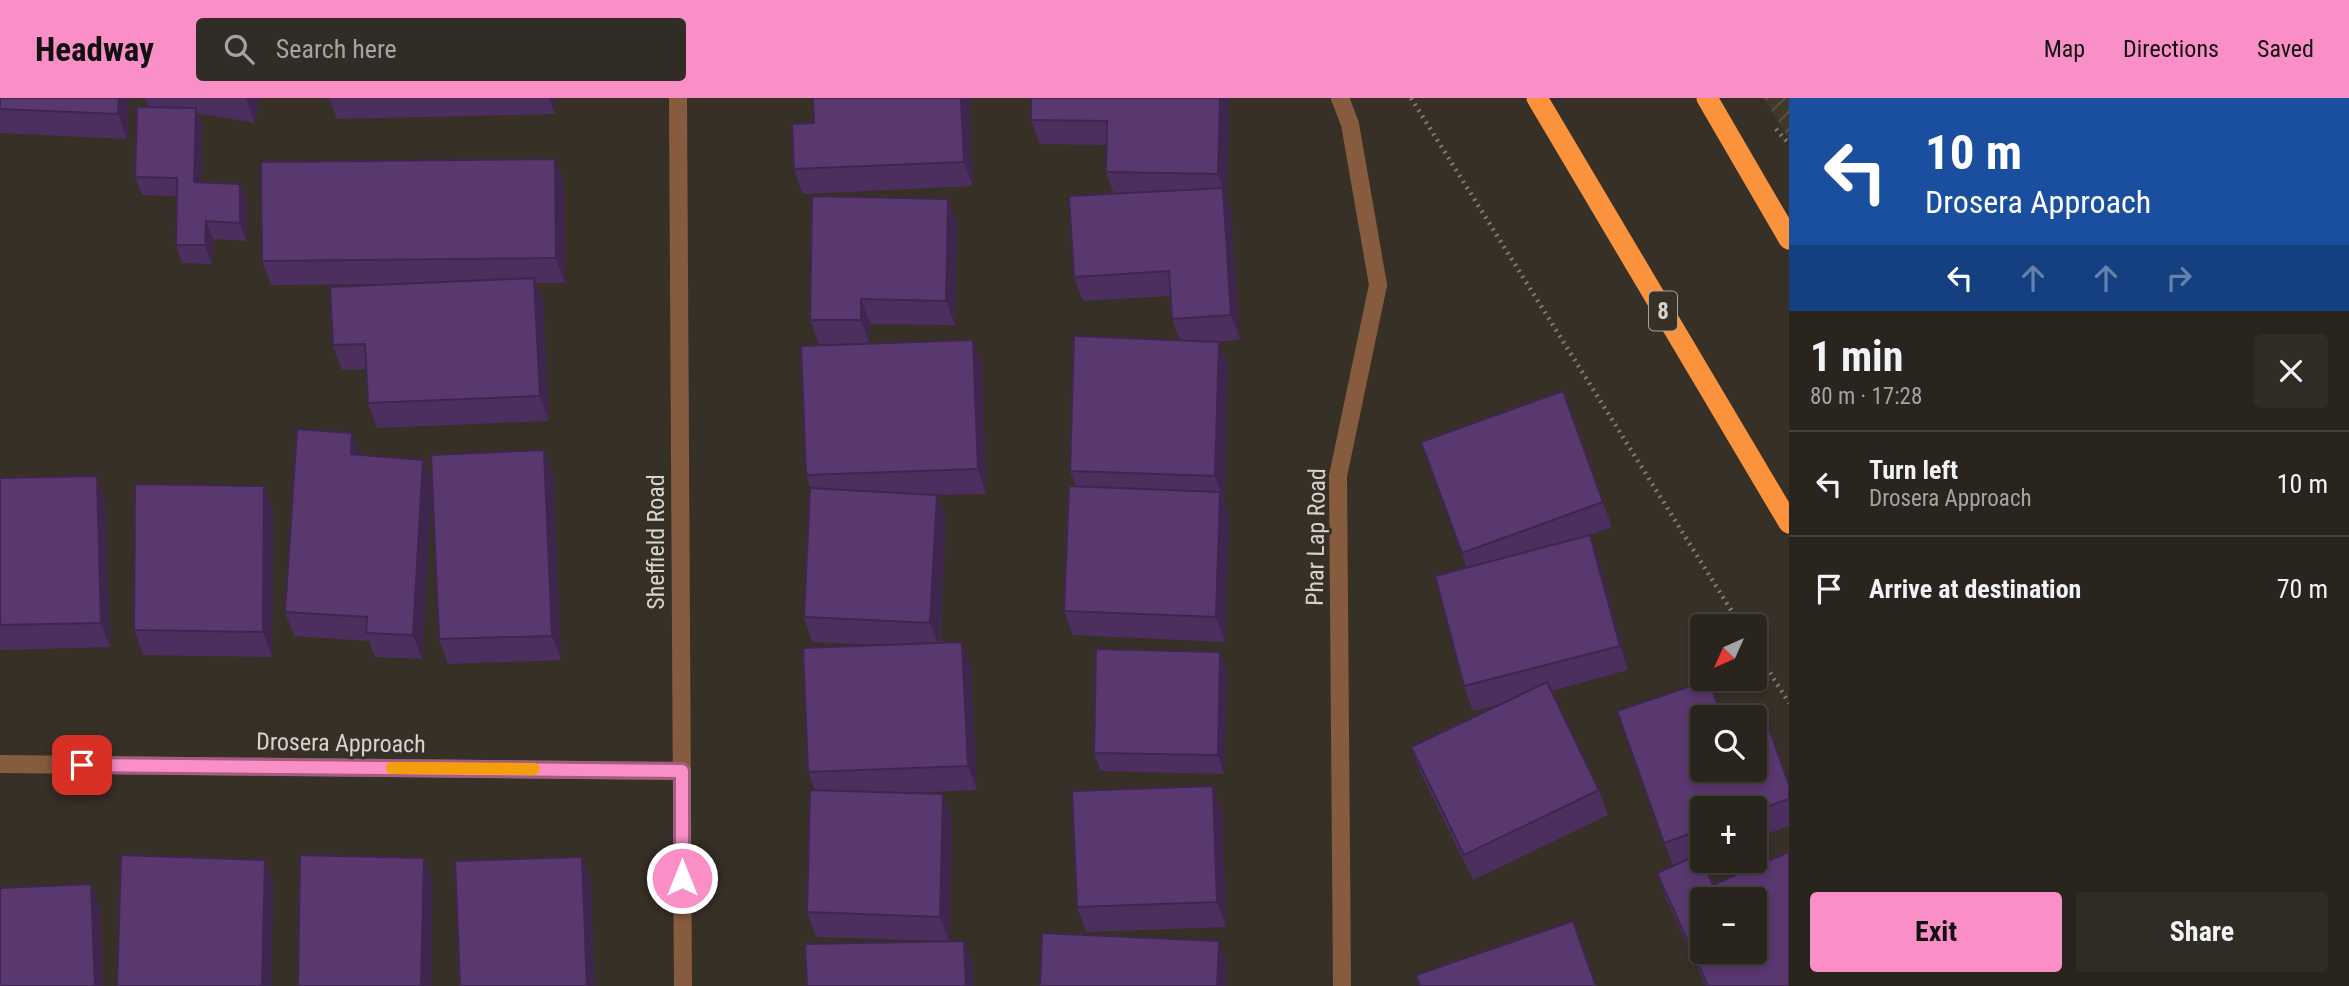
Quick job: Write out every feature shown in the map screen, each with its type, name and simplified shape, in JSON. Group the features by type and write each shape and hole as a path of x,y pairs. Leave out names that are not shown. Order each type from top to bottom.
{"highway":[{"name":"8","path":"1537,98 1789,523"},
{"path":"1707,98 1789,239"}],"street":[{"name":"Sheffield Road","path":"678,98 683,986"},
{"name":"Phar Lap Road","path":"1340,98 1350,124 1378,285 1338,477 1342,986"},
{"name":"Drosera Approach","path":"0,764 682,771"}],"path":[{"path":"1411,98 1734,614"},
{"path":"1768,670 1789,703"}],"shaded area":[{"path":"1764,98 1789,98 1789,139"}],"building":[{"path":"0,98 119,98 118,114 0,109"},
{"path":"813,98 961,98 964,162 794,169 792,124 814,123"},
{"path":"1031,98 1220,98 1218,174 1106,172 1107,121 1031,120"},
{"path":"137,107 196,108 194,182 240,184 240,223 206,221 205,245 176,245 177,178 135,177"},
{"path":"555,159 556,258 262,261 261,162"},
{"path":"1223,188 1231,315 1172,319 1169,271 1074,277 1069,196"},
{"path":"812,196 948,199 946,301 861,299 861,320 810,320"},
{"path":"534,278 540,396 368,403 365,344 333,345 330,287"},
{"path":"1074,336 1219,342 1215,476 1070,471"},
{"path":"973,340 978,469 806,475 801,346"},
{"path":"1563,391 1603,502 1462,553 1421,442"},
{"path":"297,429 352,433 351,454 423,460 413,635 366,633 367,617 285,612"},
{"path":"544,450 552,636 439,639 431,455"},
{"path":"97,476 101,623 0,625 0,478"},
{"path":"135,484 264,486 263,632 134,630"},
{"path":"1069,486 1220,492 1216,617 1064,611"},
{"path":"810,488 937,495 930,623 804,617"},
{"path":"1590,535 1620,646 1464,686 1435,576"},
{"path":"962,642 968,766 808,772 803,648"},
{"path":"1096,649 1220,652 1218,755 1094,753"},
{"path":"1547,682 1599,790 1464,855 1411,747"},
{"path":"1690,686 1690,691 1713,691 1718,705 1690,705 1690,782 1767,782 1767,723 1789,785 1789,799 1767,807 1767,796 1690,796 1690,834 1664,843 1617,711"},
{"path":"1213,786 1217,902 1077,907 1072,791"},
{"path":"810,790 943,794 940,917 807,912"},
{"path":"1789,852 1789,986 1708,986 1698,964 1767,964 1767,887 1690,887 1690,946 1657,873 1690,858 1690,873 1708,873 1713,885 1741,873 1767,873 1767,862"},
{"path":"121,855 265,860 262,986 117,986"},
{"path":"300,855 424,858 421,986 298,986"},
{"path":"582,857 587,986 460,986 455,861"},
{"path":"91,884 95,986 0,986 0,888"},
{"path":"1573,921 1596,986 1420,986 1416,975"},
{"path":"1042,933 1219,941 1217,986 1040,986"},
{"path":"964,941 966,986 807,986 805,944"}],"slow traffic":[{"path":"392,768 534,769"}],"route":[{"path":"82,765 682,771 682,878"}]}
